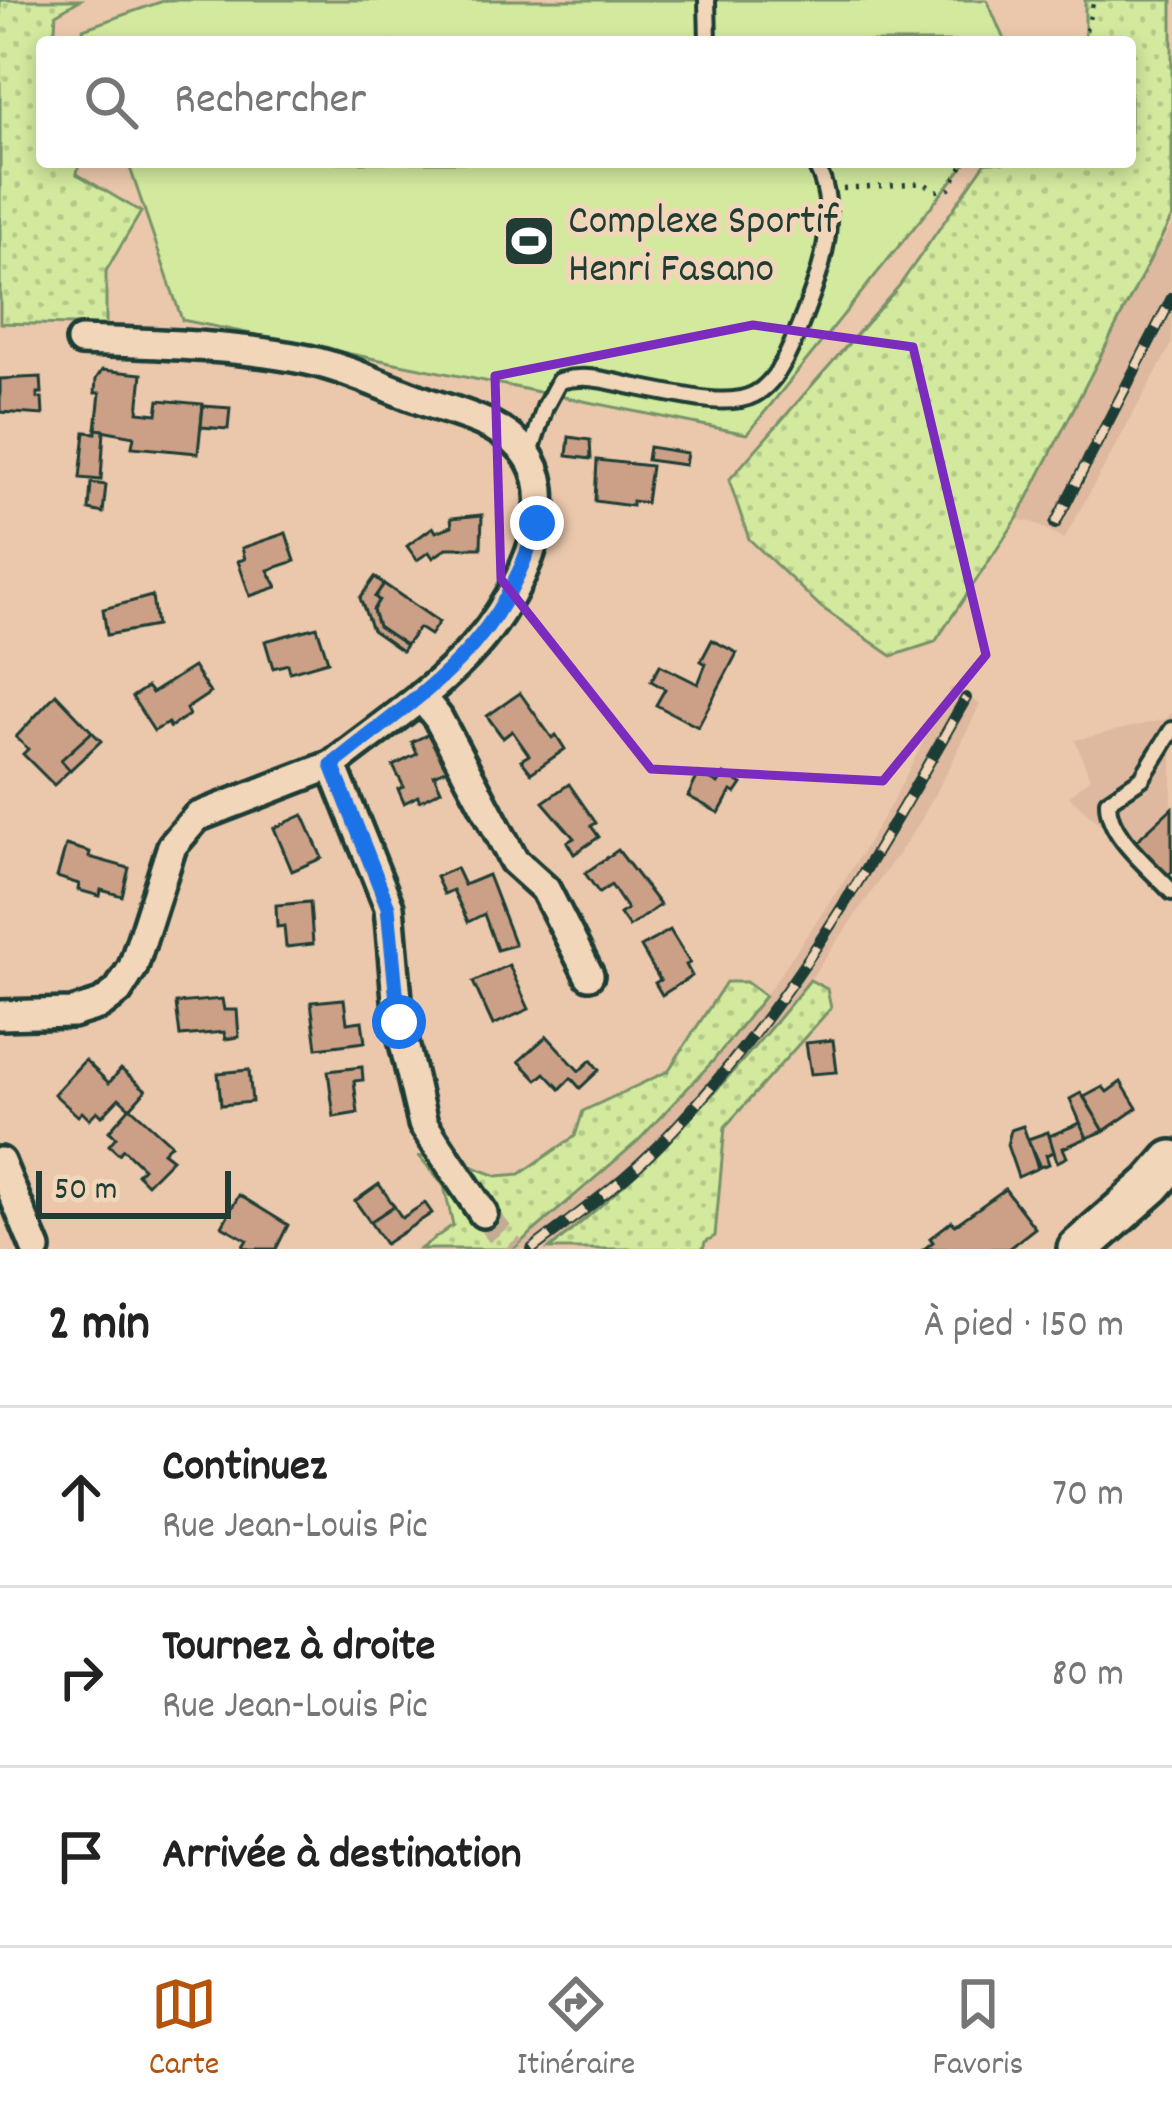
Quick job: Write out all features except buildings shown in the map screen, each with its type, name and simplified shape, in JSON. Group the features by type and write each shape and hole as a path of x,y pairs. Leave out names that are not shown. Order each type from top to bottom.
{"main road":[{"path":"1078,1249 1172,1161"}],"street":[{"path":"0,1015 73,1013 100,1004 118,991 133,967 172,846 197,818 332,765 422,698 500,614 525,563 542,493 529,457 492,425 310,361 196,345 81,341"},
{"path":"422,698 438,718 514,861 545,889 589,975"},
{"path":"332,765 388,907 399,1022 423,1124 483,1213"},
{"path":"0,1162 36,1249"}],"lane":[{"path":"707,0 708,36"},
{"path":"529,457 559,381 583,375 710,402 739,403 764,389 785,362 824,260 829,223 826,190 817,168"},
{"path":"1172,730 1142,778 1108,801 1114,828 1172,892"}],"path":[{"path":"1085,36 1094,0"},
{"path":"826,190 924,183 936,191 950,189 962,168"}],"highlighted area":[{"path":"753,325 913,347 986,655 883,781 651,769 501,579 495,376"}],"shaded area":[{"path":"1172,226 1172,344 1064,539 1017,519 1152,257"},
{"path":"951,687 980,704 951,765 917,827 810,980 759,1044 640,1171 549,1249 513,1249 590,1186 713,1061 765,996 893,801"},
{"path":"1172,712 1172,905 1069,796 1090,778 1075,740 1166,719"}],"green space":[{"path":"0,0 80,0 56,14 54,36 36,36 36,168 78,168 77,174 141,212 106,271 106,326 0,323"},
{"path":"166,0 987,0 1002,36 85,36 83,29"},
{"path":"1085,0 1172,0 1172,217 1017,519 935,642 892,656 821,607 749,539 729,480 899,286 982,168 1136,168 1136,36 1085,36"},
{"name":"Complexe Sportif Henri Fasano","path":"130,168 962,168 747,434 182,320"},
{"path":"810,980 827,989 831,1008 725,1127 715,1236 703,1249 549,1249 687,1122"},
{"path":"726,982 746,982 765,996 713,1061 638,1141 513,1249 420,1249 453,1225 444,1186 420,1157 425,1155 472,1210 471,1166 497,1176 520,1174 575,1136 583,1111 668,1071"}],"tunnel":[{"path":"483,1213 512,1249"}],"railway":[{"path":"1055,524 1172,298"},
{"path":"532,1249 646,1158 748,1041 827,931 966,698"}],"place":[{"name":"Complexe Sportif Henri Fasano","path":"529,241"}],"route":[{"path":"399,1022 388,907 332,765 422,698 470,650 500,614 525,563 537,523"}]}
